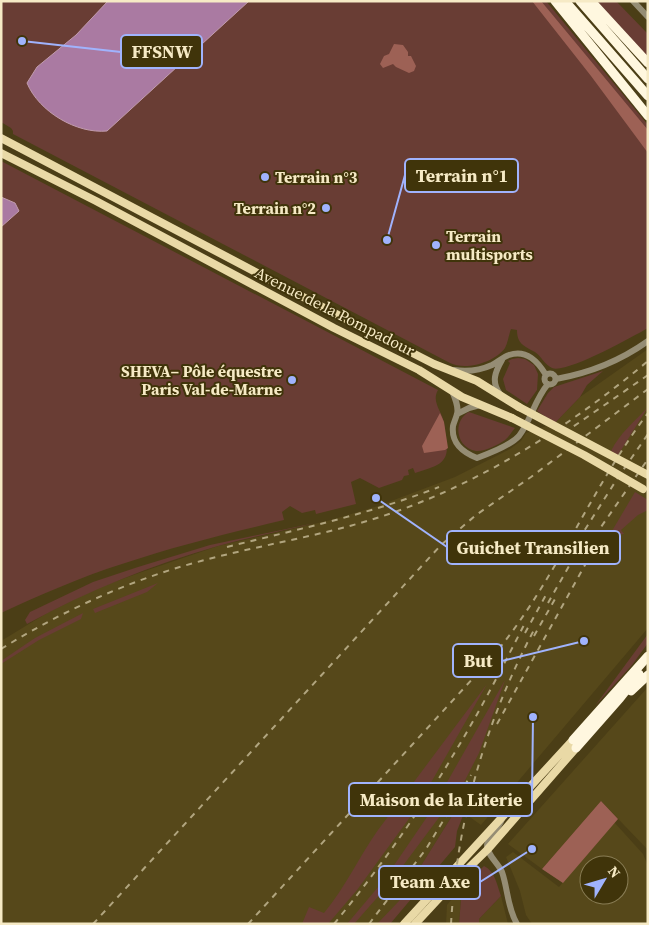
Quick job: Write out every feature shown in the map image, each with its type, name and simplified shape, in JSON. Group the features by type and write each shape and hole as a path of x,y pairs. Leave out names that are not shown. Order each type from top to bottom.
{"highway":[{"path":"555,1 648,116"},
{"path":"565,1 648,96"},
{"path":"580,1 648,79"},
{"path":"591,1 648,64"},
{"path":"636,669 638,661 648,647"},
{"path":"574,744 648,656"},
{"path":"574,744 620,698 648,665"},
{"path":"620,698 632,691 648,675"}],"main road":[{"name":"Avenue de la Pompadour","path":"1,138 434,364 477,381 519,408 648,475"},
{"name":"Avenue de la Pompadour","path":"5,155 419,370 480,406 512,418 646,490"},
{"path":"404,924 504,814 574,744"},
{"path":"415,924 487,850 574,744"}],"street":[{"path":"633,1 648,17"},
{"path":"556,379 578,375 605,366 648,341"},
{"path":"448,369 462,371 484,368 514,354 528,356 538,362 546,375 545,380 548,384"},
{"path":"502,359 494,379 498,392 506,400"},
{"path":"546,375 552,374 556,379"},
{"path":"548,384 554,384 556,379"},
{"path":"452,391 456,402 457,414 453,433 457,445 465,452 477,458 493,452 518,437 548,384"},
{"path":"457,414 469,408 480,406"},
{"path":"504,814 499,828 488,841 487,850 501,871 510,912 517,924"}],"shaded area":[{"name":"Terrain multisports","path":"1,1 546,1 648,125 648,328 599,354 571,366 552,368 547,365 537,354 520,342 517,330 511,329 505,348 487,361 464,366 450,363 13,134 11,128 1,122"},
{"path":"108,1 249,1 107,131 95,131 72,125 50,112 40,103 27,83 37,67 76,35"},
{"path":"532,1 541,1 648,130 648,153 591,76"},
{"path":"596,1 616,1 648,34 648,58"},
{"path":"394,44 403,45 408,52 408,56 411,56 416,66 414,71 409,73 393,64 383,68 380,64 384,56 389,54"},
{"path":"1,161 438,390 436,403 444,423 447,448 444,459 435,466 415,473 413,468 408,470 409,475 404,476 402,480 379,488 360,478 351,482 356,504 316,514 315,510 302,513 290,506 282,512 284,520 142,557 91,575 1,613"},
{"path":"1,197 15,203 19,211 1,227"},
{"path":"648,349 648,628 481,825 457,808 385,924 1,924 1,641 47,613 97,588 218,546 331,520 378,506 455,477 510,449 521,441 526,433 555,423 580,397"},
{"path":"518,358 525,359 534,365 538,374 537,390 527,404 506,390 503,379 510,363 508,361"},
{"path":"603,371 587,385 580,397 555,423 537,411 554,387"},
{"path":"648,407 618,455 611,451 623,433"},
{"path":"469,412 515,428 506,439 495,446 479,451 469,449 461,440 458,428 460,421"},
{"path":"440,413 444,422 448,448 424,453 422,446"},
{"path":"635,492 648,500 648,510 638,515 621,530 624,534 609,536"},
{"path":"315,523 193,553 96,590 27,624 25,620 30,612 93,582 210,545"},
{"path":"158,583 147,592 95,613 93,609"},
{"path":"83,613 81,619 39,640 1,664 1,661 35,638"},
{"path":"648,634 648,643 632,665 595,706"},
{"path":"505,680 479,753 461,788 390,883 354,924 347,924 384,880 429,814"},
{"path":"487,684 416,809 357,890 328,924 302,924 309,907 324,913 332,903 378,830"},
{"path":"648,687 648,850 601,801 542,869 508,844"},
{"path":"601,801 618,819 587,855 579,855 579,864 563,883 542,869"},
{"path":"457,808 464,813 457,831 455,847 390,924 377,924 399,901"},
{"path":"614,822 643,854 648,866 648,924 532,924 526,915 520,891 506,857 513,852 559,887 579,863 579,905 629,905 629,855 586,855"},
{"path":"484,866 491,871 501,896 479,919 479,924 459,924 462,887"},
{"path":"462,887 459,924 446,924 447,905"},
{"path":"501,896 508,924 479,924 479,919"}],"railway":[{"path":"1,649 73,609 149,577 248,549 319,534 389,514 424,501 493,468 525,450 588,408 648,361"},
{"path":"564,433 648,375"},
{"path":"93,924 441,545 476,515 531,477 648,389"},
{"path":"248,924 487,663 510,634 532,603 607,475 648,413"},
{"path":"572,550 648,434"},
{"path":"581,556 648,459"},
{"path":"227,547 361,513 439,487"},
{"path":"548,603 581,545"},
{"path":"497,724 596,545"},
{"path":"525,633 547,593"},
{"path":"534,636 555,599"},
{"path":"334,924 382,862 441,775 473,721 524,625"},
{"path":"451,924 460,846 467,808 477,771 488,734 502,698 535,628"},
{"path":"369,924 426,849 471,775"}],"place":[{"name":"FFSNW","path":"22,41"},
{"name":"Terrain n°3","path":"265,177"},
{"name":"Terrain n°2","path":"326,208"},
{"name":"Terrain n°1","path":"387,240"},
{"name":"Terrain multisports","path":"436,245"},
{"name":"SHEVA– Pôle équestre Paris Val-de-Marne","path":"292,380"},
{"name":"Guichet Transilien","path":"376,498"},
{"name":"But","path":"584,641"},
{"name":"Maison de la Literie","path":"533,717"},
{"name":"Team Axe","path":"532,849"}]}
